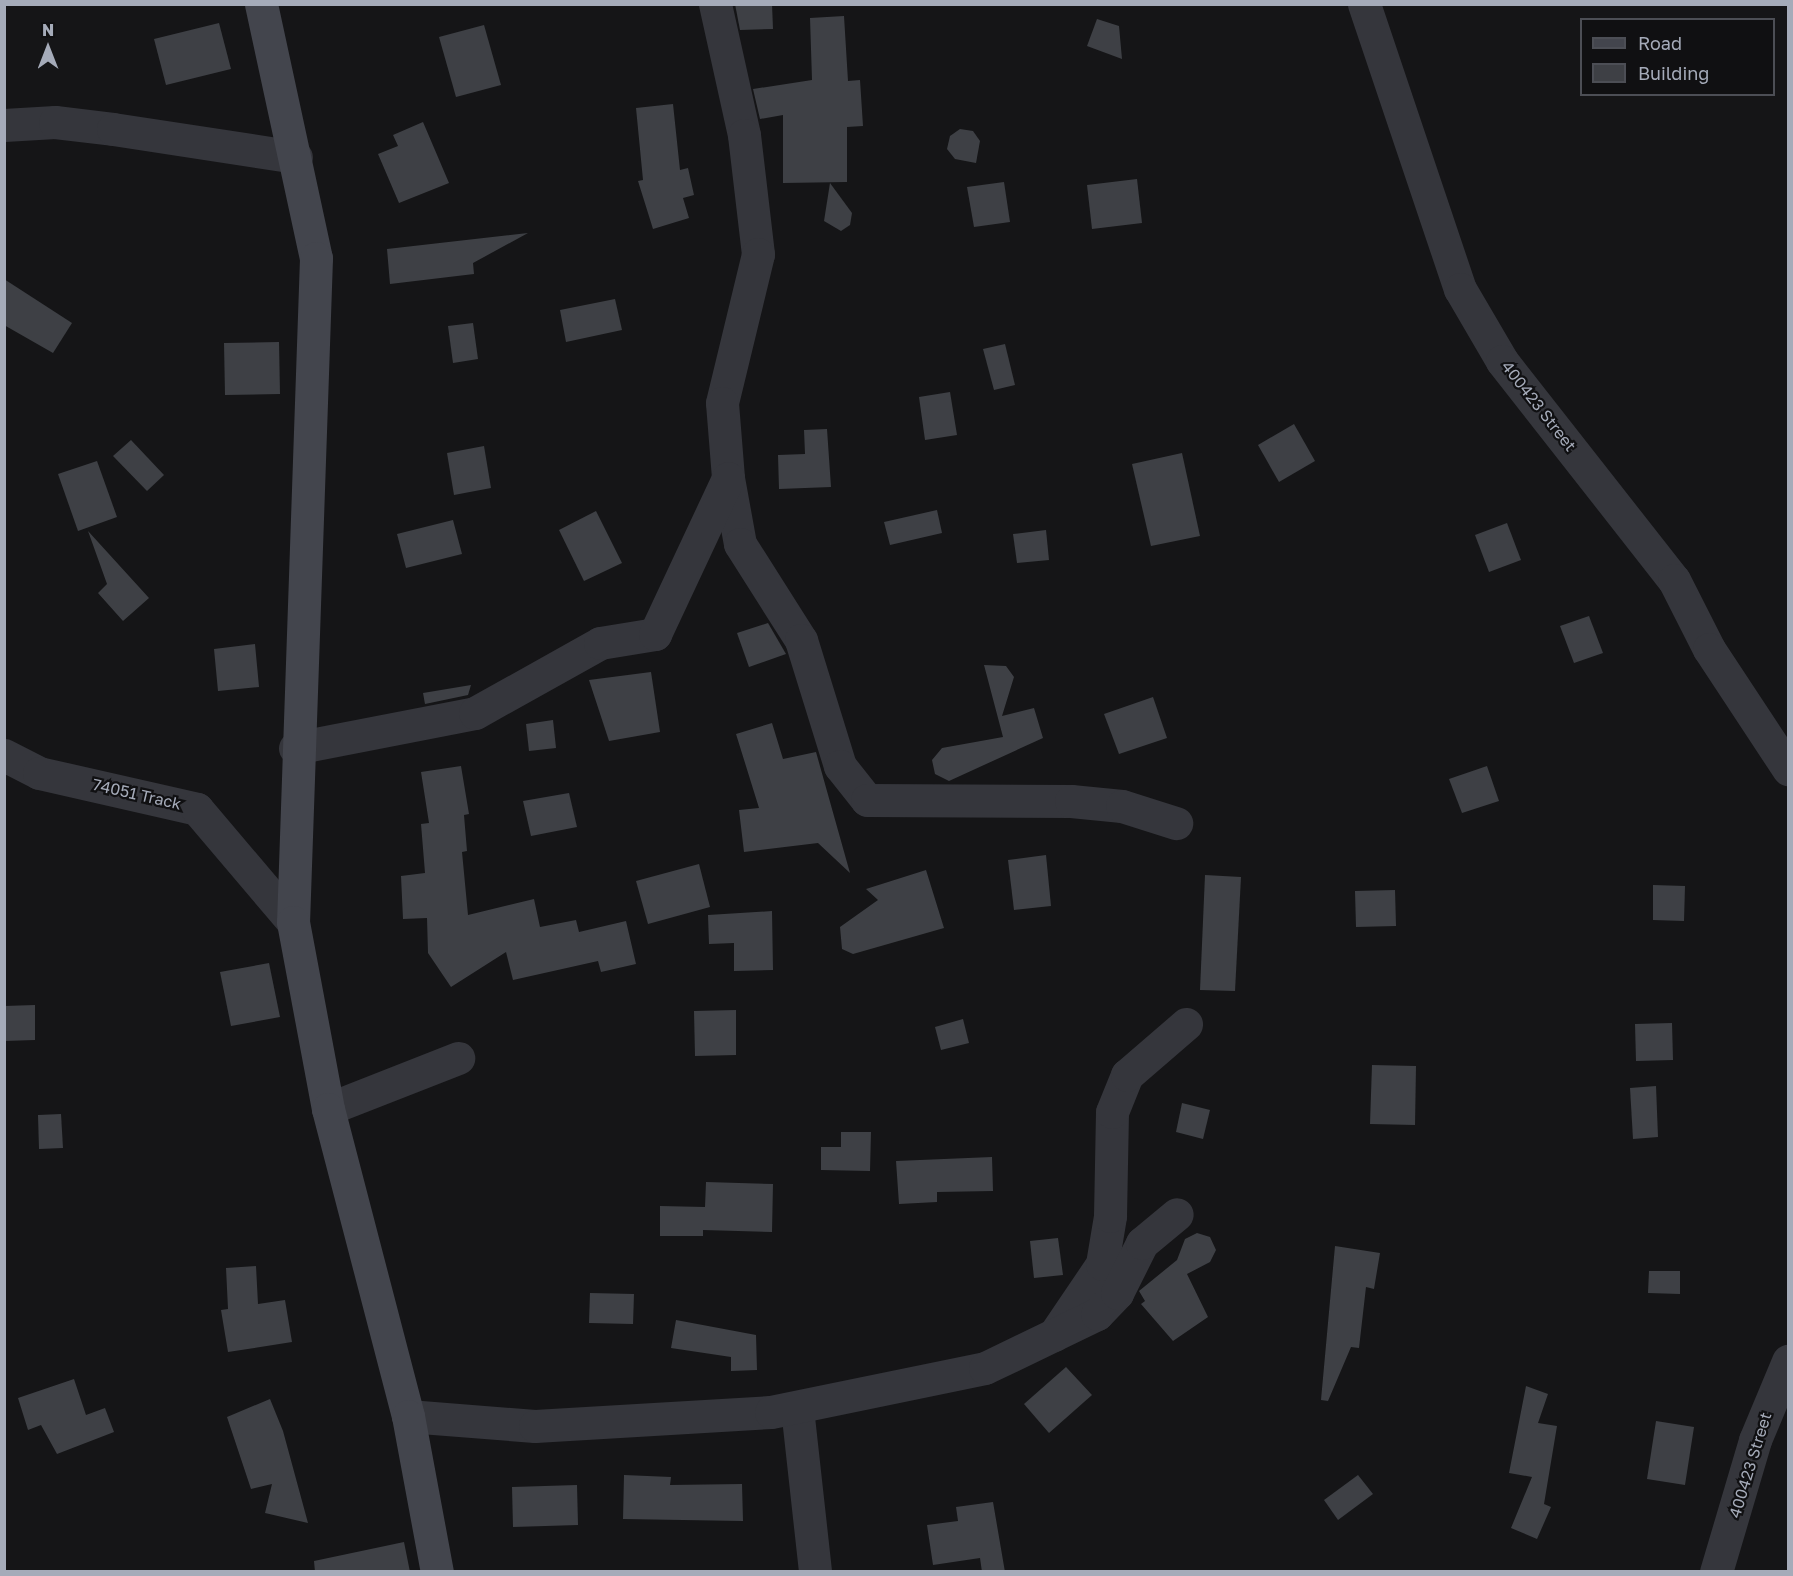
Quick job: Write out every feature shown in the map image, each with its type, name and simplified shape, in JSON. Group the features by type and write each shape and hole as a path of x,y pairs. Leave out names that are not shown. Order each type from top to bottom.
{"street":[{"path":"261,4 296,157 316,258 314,422 295,748 293,922 328,1109 408,1416 437,1572"},
{"path":"715,4 744,135 758,254 722,403 728,478 740,544 801,640 840,766 867,800 1071,801 1122,806 1176,823"},
{"name":"400423 Street","path":"1364,4 1460,290 1502,361 1674,580 1709,649 1788,769"},
{"path":"4,125 55,122 296,157"},
{"path":"295,748 475,713 600,643 655,634 728,478"},
{"name":"74051 Track","path":"4,755 39,773 197,808 293,922"},
{"path":"1052,1339 1102,1264 1110,1216 1112,1112 1127,1075 1186,1024"},
{"path":"328,1109 458,1058"},
{"path":"408,1416 534,1426 797,1408 985,1368 1052,1339 1097,1314 1117,1293 1142,1243 1177,1214"},
{"name":"400423 Street","path":"1716,1572 1755,1440 1788,1361"},
{"path":"797,1408 815,1572"}],"building":[{"path":"735,4 772,4 773,29 740,30"},
{"path":"844,16 848,81 860,80 863,126 847,127 847,182 783,183 783,115 760,119 753,89 812,80 810,18"},
{"path":"1097,19 1119,26 1122,59 1087,46"},
{"path":"219,23 231,69 166,85 154,39"},
{"path":"484,25 501,85 456,97 439,37"},
{"path":"673,104 680,170 688,168 694,195 683,198 689,218 653,229 638,181 643,180 636,108"},
{"path":"423,122 449,183 399,203 378,154 398,146 393,135"},
{"path":"960,129 973,131 980,141 976,163 955,159 947,149 950,136"},
{"path":"1137,179 1142,223 1092,229 1087,185"},
{"path":"1004,182 1010,222 974,227 967,187"},
{"path":"830,183 852,213 850,225 841,231 824,221"},
{"path":"528,233 473,263 474,274 390,284 387,249"},
{"path":"4,279 72,323 53,353 4,325"},
{"path":"615,299 622,330 566,342 560,310"},
{"path":"473,323 478,359 453,363 448,326"},
{"path":"279,342 280,394 225,395 224,343"},
{"path":"1005,344 1015,385 994,390 983,349"},
{"path":"950,392 957,435 925,440 919,397"},
{"path":"1294,424 1315,461 1279,482 1258,445"},
{"path":"827,429 831,487 779,489 778,455 805,454 804,430"},
{"path":"131,440 164,475 147,491 113,456"},
{"path":"484,446 491,488 454,495 447,453"},
{"path":"1182,453 1200,536 1151,546 1132,464"},
{"path":"97,461 117,517 78,531 58,474"},
{"path":"937,510 942,533 890,545 884,522"},
{"path":"596,511 622,563 584,581 559,530"},
{"path":"453,520 462,554 406,568 397,534"},
{"path":"1507,523 1521,560 1489,572 1475,535"},
{"path":"1046,530 1049,560 1017,563 1013,534"},
{"path":"88,531 149,598 123,621 98,593 107,584"},
{"path":"1589,616 1603,653 1574,663 1560,626"},
{"path":"768,623 786,654 749,667 737,633"},
{"path":"255,644 259,687 218,691 214,649"},
{"path":"984,665 1006,666 1014,677 1002,716 1034,708 1043,738 949,781 935,774 932,760 942,748 1003,737"},
{"path":"651,672 660,732 609,741 589,680"},
{"path":"471,685 468,695 425,704 423,693"},
{"path":"1153,697 1167,738 1119,754 1104,714"},
{"path":"553,720 556,748 529,751 526,724"},
{"path":"772,723 783,759 816,752 850,873 818,843 744,852 739,810 759,808 736,734"},
{"path":"461,766 469,814 464,815 467,851 462,852 468,915 534,899 540,927 576,920 579,932 626,921 636,964 601,972 598,961 513,980 506,952 451,987 428,953 427,918 403,919 401,876 425,873 421,824 429,823 421,772"},
{"path":"1487,766 1499,801 1462,813 1449,779"},
{"path":"569,793 577,827 531,836 523,801"},
{"path":"1046,855 1051,906 1014,910 1008,860"},
{"path":"699,864 710,907 648,924 636,881"},
{"path":"926,870 944,928 853,954 842,949 840,927 878,900 866,889"},
{"path":"1205,875 1241,877 1235,991 1200,990"},
{"path":"1653,885 1685,886 1684,921 1653,920"},
{"path":"1395,890 1396,926 1356,927 1355,891"},
{"path":"772,911 773,970 734,971 734,943 709,944 708,915"},
{"path":"269,963 280,1017 231,1026 220,972"},
{"path":"35,1005 35,1040 4,1041 4,1006"},
{"path":"736,1010 736,1055 695,1056 694,1011"},
{"path":"963,1019 969,1043 941,1050 935,1027"},
{"path":"1672,1023 1673,1060 1636,1061 1635,1024"},
{"path":"1372,1065 1416,1066 1415,1125 1370,1124"},
{"path":"1656,1086 1658,1137 1633,1139 1630,1088"},
{"path":"1182,1103 1210,1110 1203,1139 1176,1132"},
{"path":"61,1114 63,1148 39,1149 38,1115"},
{"path":"841,1132 871,1132 870,1171 821,1170 821,1147 841,1147"},
{"path":"992,1157 993,1191 937,1192 937,1202 899,1204 896,1161"},
{"path":"706,1182 773,1184 772,1232 703,1230 703,1236 660,1236 660,1206 705,1207"},
{"path":"1197,1233 1210,1237 1216,1250 1210,1262 1187,1274 1208,1317 1173,1341 1141,1304 1145,1301 1139,1291 1177,1260 1185,1239"},
{"path":"1058,1238 1063,1275 1034,1278 1030,1241"},
{"path":"1335,1246 1380,1253 1374,1289 1366,1287 1359,1348 1351,1347 1328,1401 1321,1400"},
{"path":"256,1266 258,1304 285,1300 292,1342 228,1352 221,1310 228,1309 226,1268"},
{"path":"1649,1271 1680,1271 1680,1294 1648,1293"},
{"path":"590,1293 634,1294 633,1324 589,1323"},
{"path":"676,1320 756,1335 757,1370 731,1371 731,1357 671,1348"},
{"path":"1066,1367 1092,1395 1049,1433 1024,1404"},
{"path":"74,1379 86,1415 105,1408 114,1432 57,1454 41,1425 28,1430 18,1398"},
{"path":"1526,1386 1548,1394 1538,1423 1557,1426 1544,1504 1551,1507 1537,1539 1511,1528 1532,1477 1509,1473"},
{"path":"270,1399 283,1431 308,1523 265,1513 272,1484 251,1489 227,1417"},
{"path":"1656,1421 1694,1427 1685,1485 1647,1479"},
{"path":"624,1475 671,1477 670,1485 742,1484 743,1521 623,1519"},
{"path":"1358,1475 1373,1494 1338,1520 1324,1500"},
{"path":"577,1485 578,1525 513,1527 512,1487"},
{"path":"993,1502 1005,1572 982,1572 980,1558 933,1565 927,1525 958,1521 956,1507"},
{"path":"404,1542 410,1572 315,1572 314,1561"}]}
